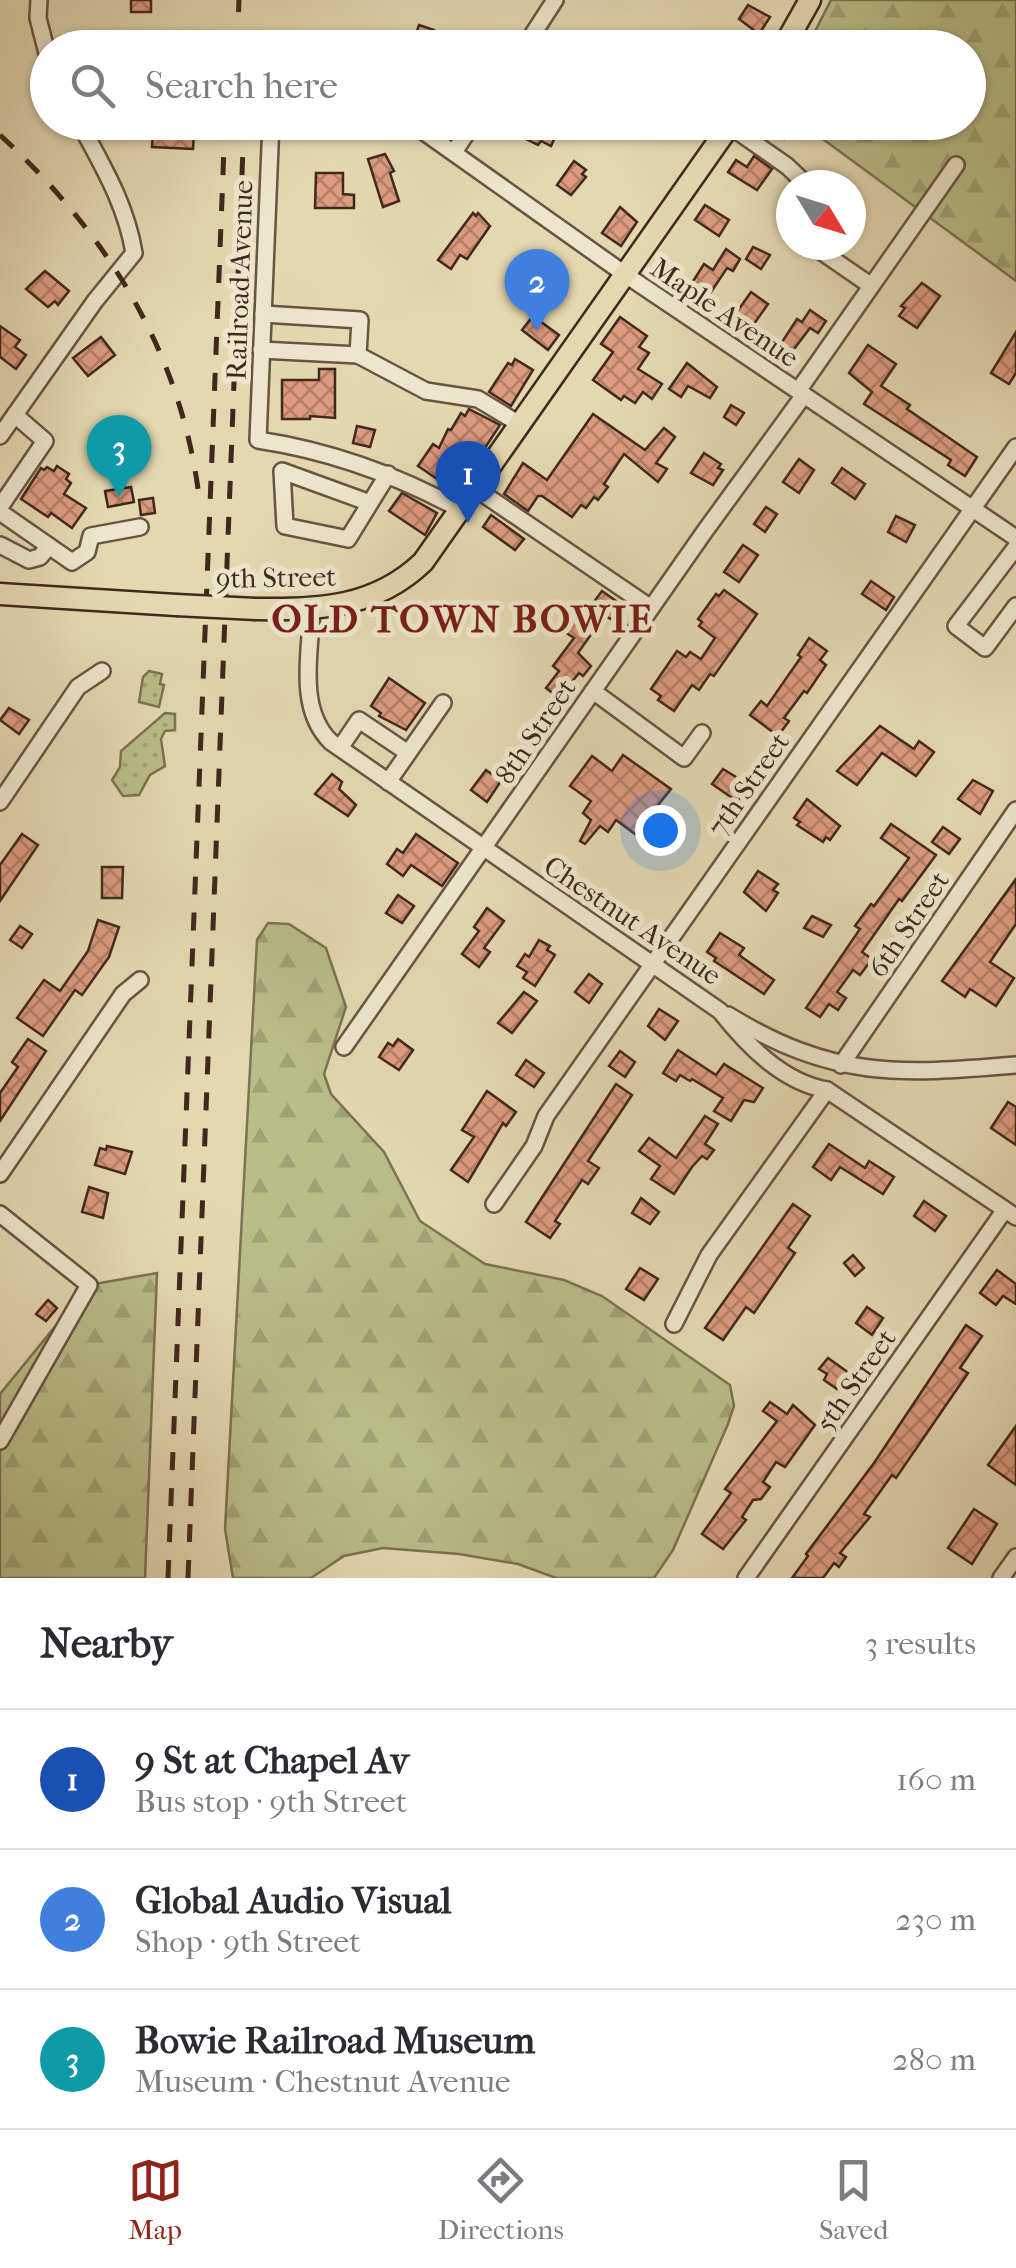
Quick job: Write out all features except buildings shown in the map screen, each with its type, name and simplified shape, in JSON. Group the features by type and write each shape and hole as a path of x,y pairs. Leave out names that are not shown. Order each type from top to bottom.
{"main road":[{"path":"793,30 810,0"},
{"name":"9th Street","path":"0,594 312,610 348,604 396,584 423,562 461,510 720,140"}],"street":[{"path":"39,0 41,30"},
{"path":"536,30 555,0"},
{"path":"89,140 114,187 131,232 134,252 5,425 45,441 0,510 72,562 87,552 91,536 140,527"},
{"name":"Railroad Avenue","path":"270,140 258,440 326,454 388,474"},
{"name":"Maple Avenue","path":"436,140 626,275 1016,538"},
{"path":"454,152 462,140"},
{"path":"752,140 791,170"},
{"name":"8th Street","path":"344,1047 485,849 956,164"},
{"path":"834,260 870,285"},
{"path":"262,314 360,320 358,355"},
{"path":"261,350 358,355 426,391 478,400 521,425"},
{"name":"7th Street","path":"494,1204 534,1146 546,1116 1016,446"},
{"path":"370,503 282,471 285,526 348,539 388,474 461,510"},
{"path":"476,489 651,608"},
{"path":"0,545 29,560 40,557 48,546"},
{"path":"1016,546 956,626 984,648 1016,606"},
{"name":"Chestnut Avenue","path":"312,610 310,707 318,726 340,748 720,1010 748,1047 808,1086 827,1090 1010,1214"},
{"path":"0,802 78,687 102,672"},
{"path":"593,692 684,758 702,733"},
{"path":"388,782 443,703"},
{"path":"340,748 359,720 408,753"},
{"name":"6th Street","path":"841,1065 1016,810"},
{"path":"0,1174 123,994 140,980"},
{"path":"720,1010 780,1045 841,1065 915,1071 1016,1064"},
{"path":"674,1324 709,1255 827,1090"},
{"path":"0,1214 89,1285 0,1441"},
{"name":"5th Street","path":"746,1578 1010,1214"},
{"path":"1001,1578 1016,1557"}],"green space":[{"path":"831,0 1016,0 1016,281 824,140 986,140 986,30 816,30"},
{"path":"149,671 162,674 159,707 139,702 143,677"},
{"path":"165,713 175,714 175,730 165,731 161,739 165,766 150,775 139,795 123,796 112,780 120,767 121,751"},
{"path":"268,923 289,924 326,948 346,1007 324,1074 331,1094 384,1152 420,1221 485,1264 564,1280 602,1296 730,1385 734,1406 728,1424 673,1550 654,1578 556,1578 518,1564 383,1548 344,1556 311,1578 233,1578 225,1529 257,940"},
{"path":"157,1273 145,1578 0,1578 0,1394 89,1285"}],"railway":[{"path":"238,30 239,0"},
{"path":"0,135 75,214 135,302 177,399 200,505"},
{"path":"168,1578 224,140"},
{"path":"188,1578 243,140"}],"place":[{"name":"Global Audio Visual","path":"537,331"},
{"name":"Bowie Railroad Museum","path":"119,497"},
{"name":"9 St at Chapel Av","path":"468,523"}],"district":[{"name":"OLD TOWN BOWIE","path":"463,619"}]}
